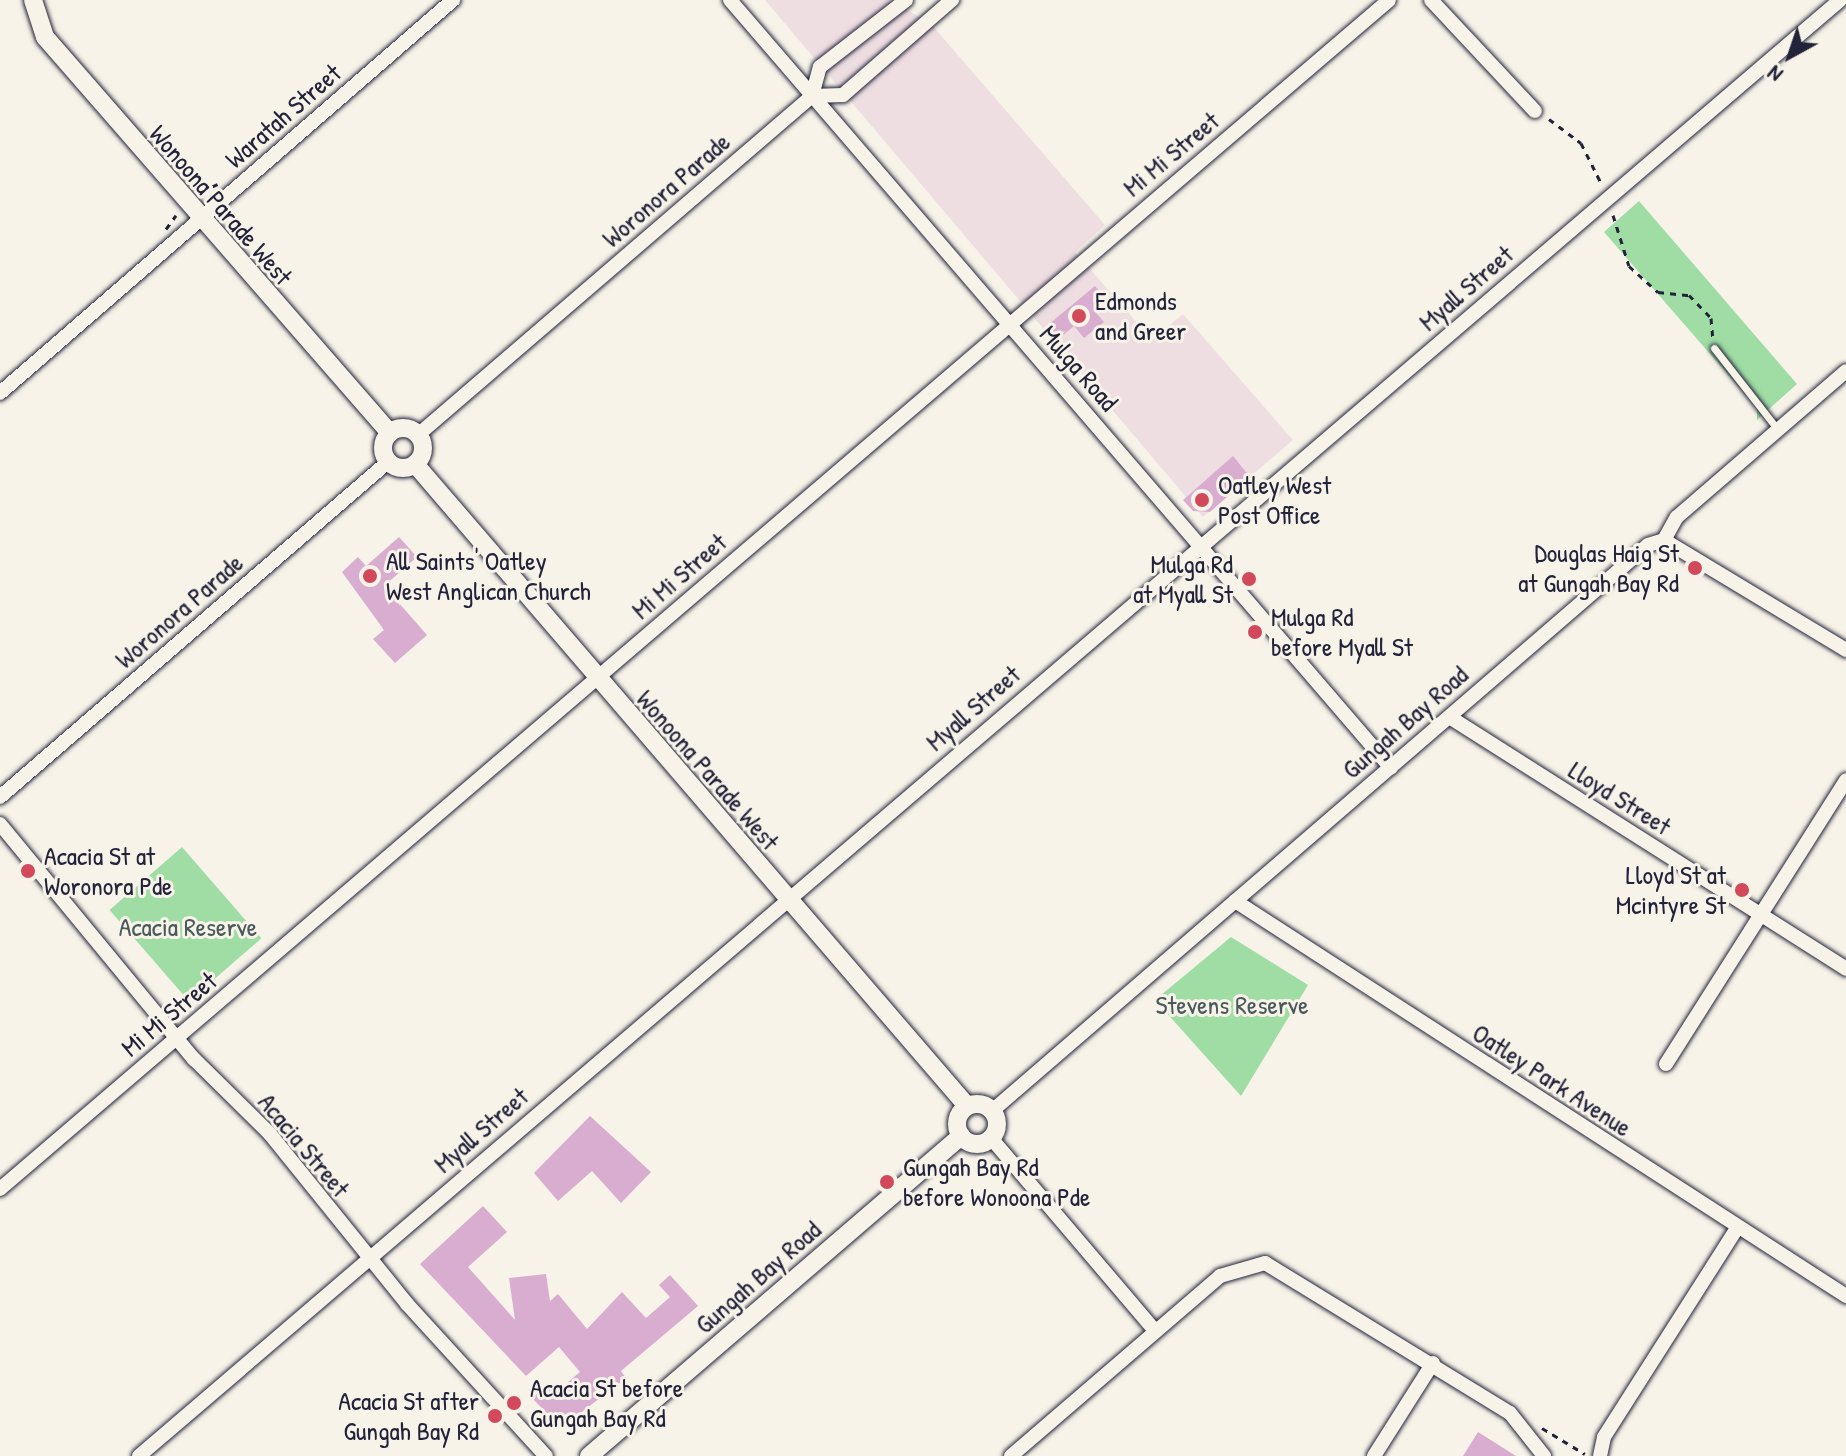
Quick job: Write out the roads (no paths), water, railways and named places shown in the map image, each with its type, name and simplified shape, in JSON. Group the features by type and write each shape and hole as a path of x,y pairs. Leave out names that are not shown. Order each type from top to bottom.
{"street":[{"name":"Wonoona Parade West","path":"33,0 45,37 186,205 390,433"},
{"name":"Waratah Street","path":"0,393 453,0"},
{"name":"Mulga Road","path":"730,0 1391,768"},
{"path":"926,22 907,0 820,67 812,96 843,95 952,0"},
{"name":"Mi Mi Street","path":"0,1189 1389,0"},
{"path":"1431,0 1535,111"},
{"name":"Myall Street","path":"139,1456 786,899 1840,0"},
{"name":"Woronora Parade","path":"419,434 812,96"},
{"name":"Gungah Bay Road","path":"992,1111 1648,545 1664,540 1677,517 1846,371"},
{"path":"401,427 419,434 423,454 415,464 389,461 383,450 390,433 401,427"},
{"name":"Woronora Parade","path":"0,797 389,461"},
{"name":"Wonoona Parade West","path":"415,464 596,679 967,1106"},
{"path":"1664,540 1846,650"},
{"name":"Lloyd Street","path":"1451,718 1846,969"},
{"path":"1666,1064 1846,780"},
{"name":"Acacia Street","path":"0,824 176,1039 270,1134 368,1257 546,1456"},
{"name":"Oatley Park Avenue","path":"1235,901 1846,1296"},
{"path":"991,1138 979,1144 961,1136 957,1120 967,1106 992,1111 991,1138 1155,1331"},
{"name":"Gungah Bay Road","path":"589,1456 961,1136"},
{"path":"1600,1456 1604,1437 1737,1228"},
{"path":"1011,1456 1220,1276 1247,1264 1285,1270 1433,1363 1532,1432 1544,1456"},
{"path":"1374,1456 1433,1363"}],"lane":[{"path":"1714,348 1778,430"}],"place":[{"name":"Edmonds and Greer","path":"1079,316"},
{"name":"Oatley West Post Office","path":"1202,500"},
{"name":"Douglas Haig St at Gungah Bay Rd","path":"1695,568"},
{"name":"All Saints' Oatley West Anglican Church","path":"370,576"},
{"name":"Mulga Rd at Myall St","path":"1249,579"},
{"name":"Mulga Rd before Myall St","path":"1255,632"},
{"name":"Acacia St at Woronora Pde","path":"28,871"},
{"name":"Lloyd St at Mcintyre St","path":"1742,890"},
{"name":"Gungah Bay Rd before Wonoona Pde","path":"887,1182"},
{"name":"Acacia St before Gungah Bay Rd","path":"514,1403"},
{"name":"Acacia St after Gungah Bay Rd","path":"495,1416"}],"park label":[{"name":"Acacia Reserve","path":"188,927"},
{"name":"Stevens Reserve","path":"1232,1005"}]}
